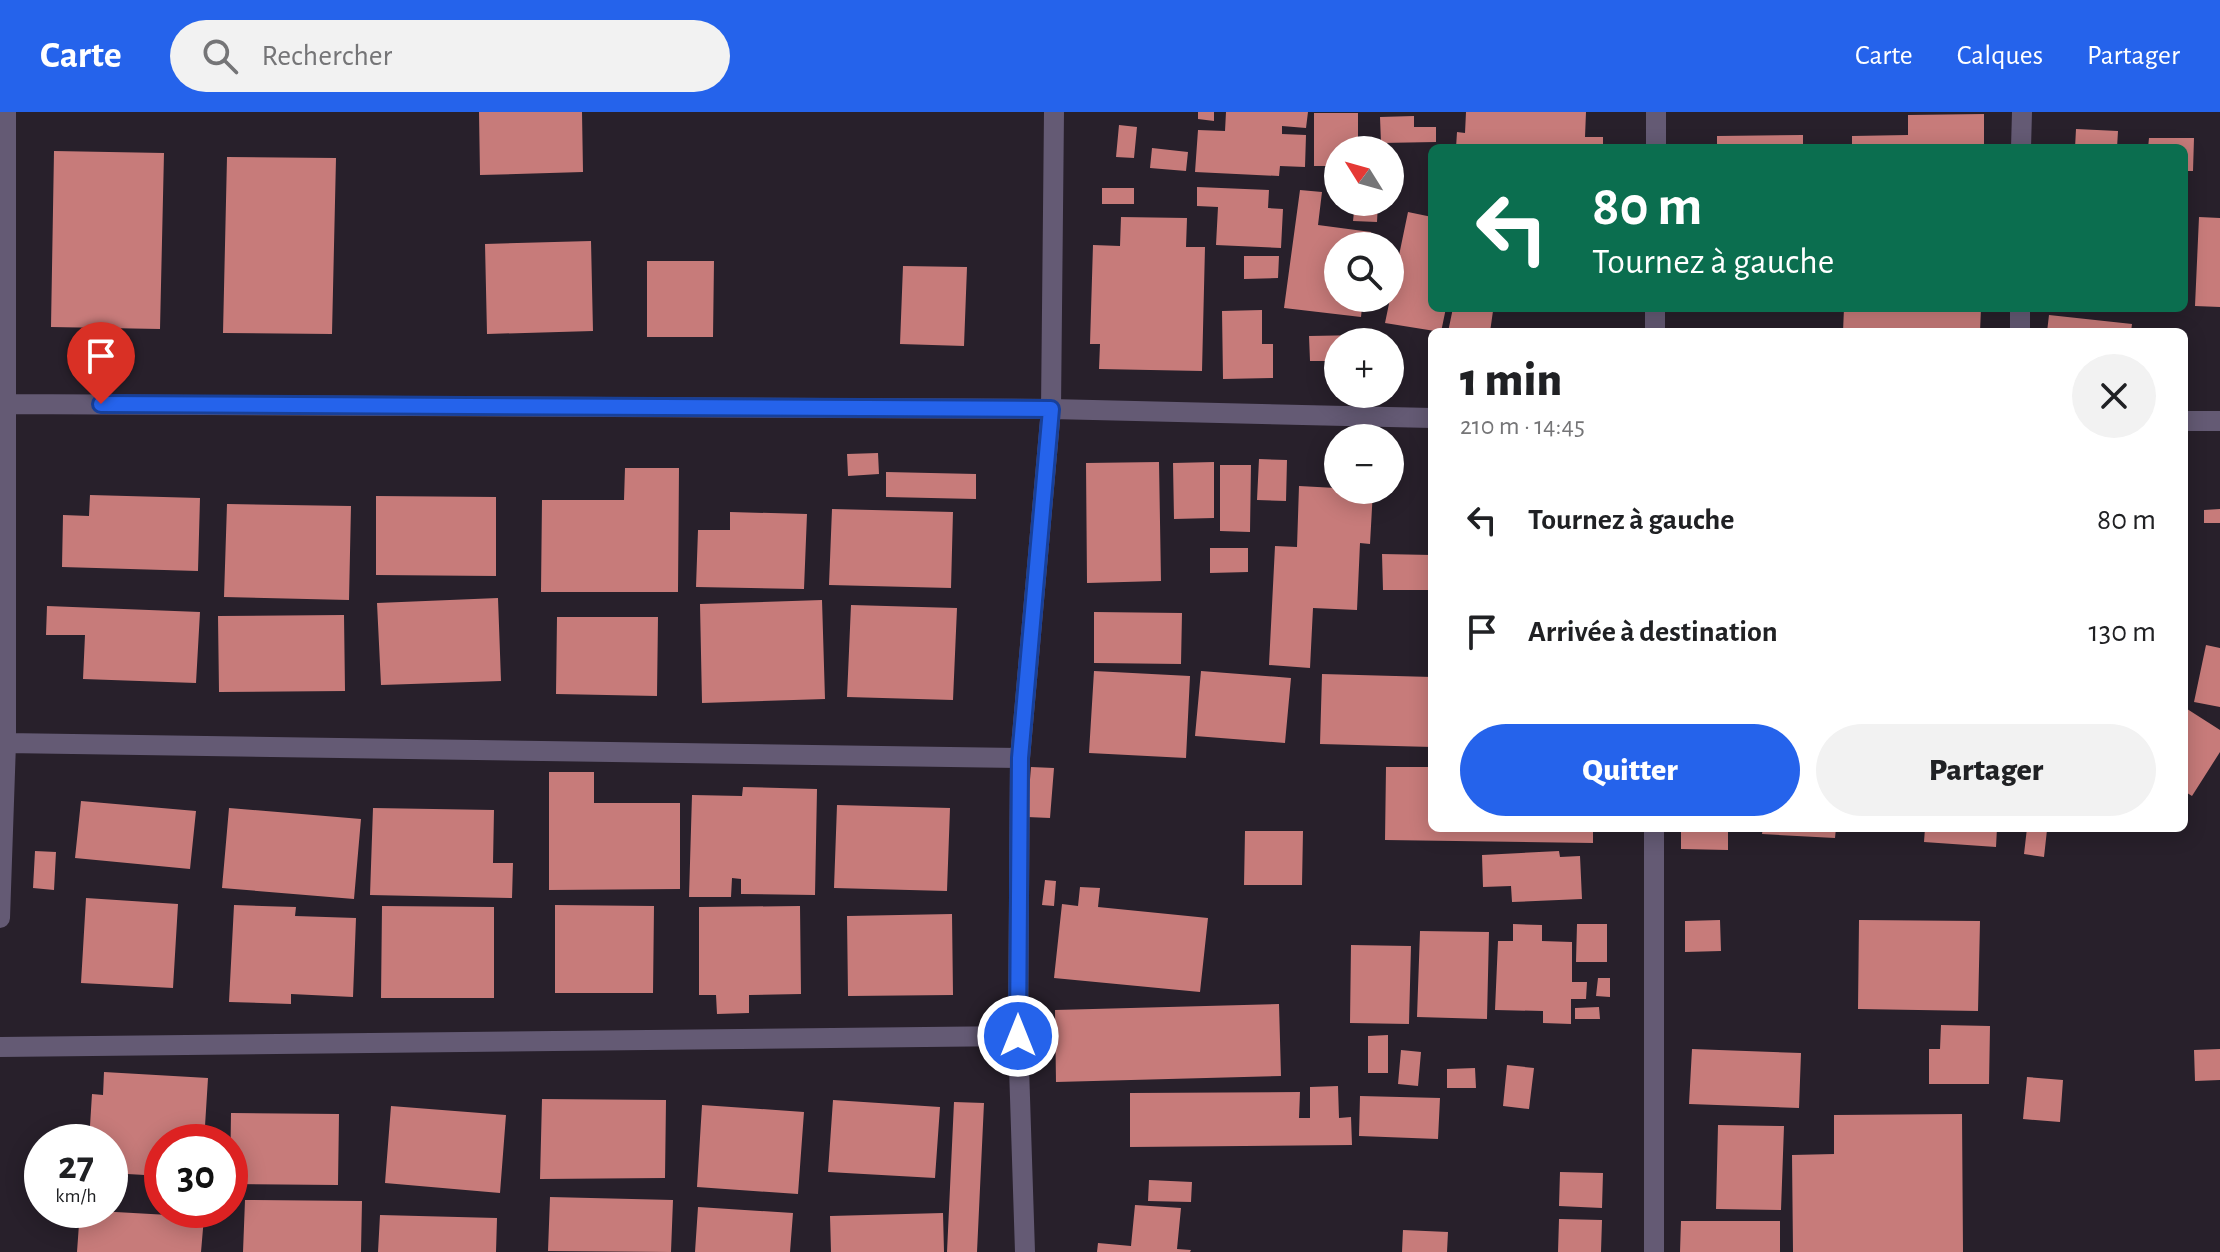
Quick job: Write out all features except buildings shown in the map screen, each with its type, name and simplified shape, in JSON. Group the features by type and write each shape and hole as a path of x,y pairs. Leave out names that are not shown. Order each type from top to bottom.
{"street":[{"path":"0,918 6,743 3,404 6,112"},
{"path":"1025,1252 1018,1036 1020,758 1051,409 1054,112"},
{"path":"1656,112 1656,144"},
{"path":"2021,144 2022,112"},
{"path":"3,404 1051,409 1428,418"},
{"path":"2188,421 2220,421"},
{"path":"6,743 1020,758"},
{"path":"1654,832 1654,1252"},
{"path":"0,1047 1018,1036"}],"route":[{"path":"101,404 1051,409 1020,758 1018,1036"}]}
